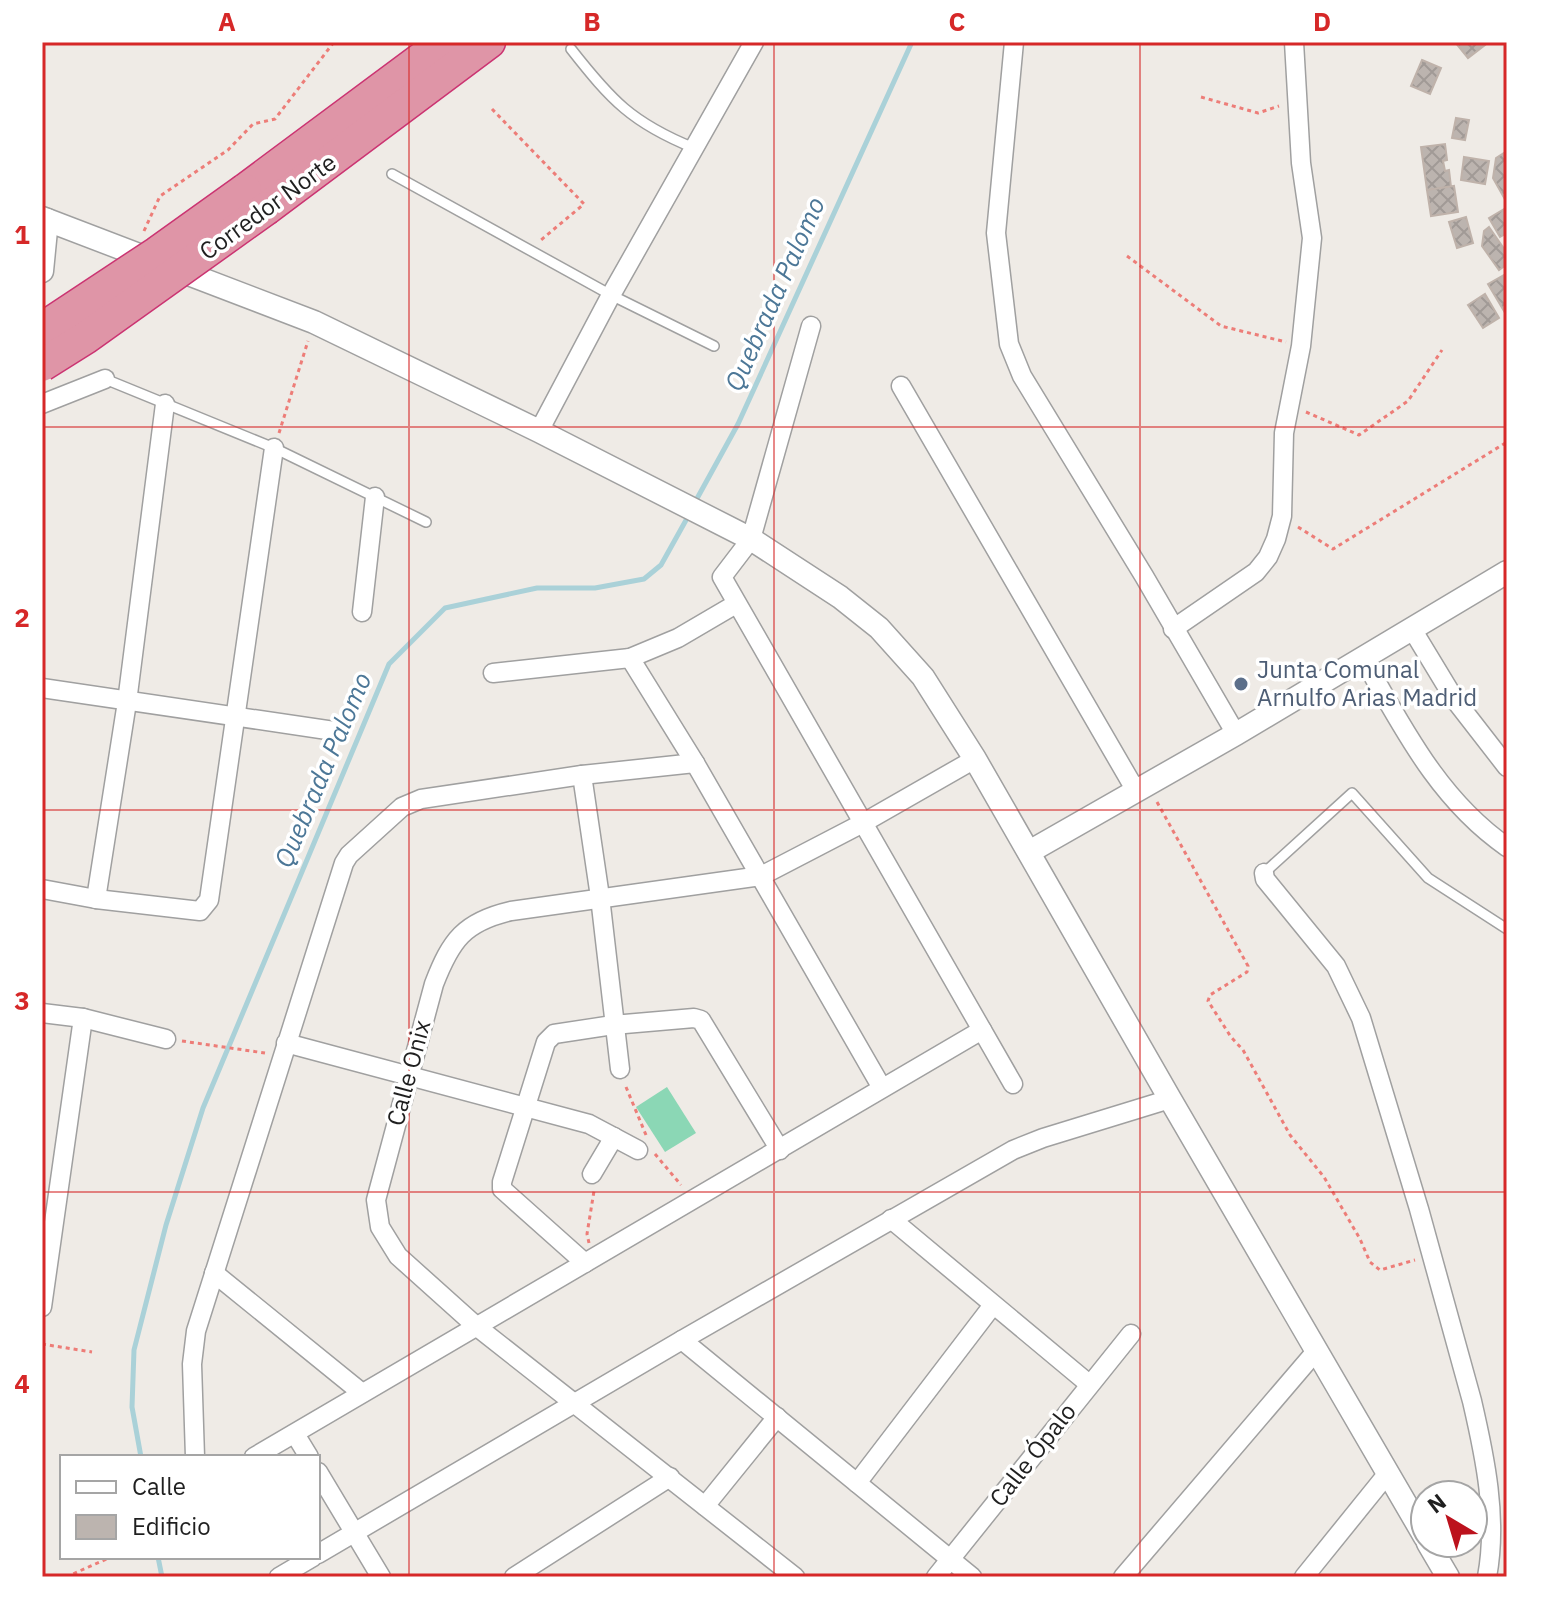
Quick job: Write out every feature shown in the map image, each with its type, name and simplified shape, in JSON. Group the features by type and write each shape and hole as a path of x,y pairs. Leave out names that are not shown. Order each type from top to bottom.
{"highway":[{"name":"Corredor Norte","path":"42,365 85,338 444,42"},
{"name":"Corredor Norte","path":"42,329 157,253 256,199 489,42"}],"street":[{"path":"539,431 611,295 754,42"},
{"path":"1014,42 996,233 1009,344 1022,376 1236,734"},
{"path":"1173,629 1256,572 1268,557 1282,516 1284,433 1301,346 1312,238 1301,163 1294,42"},
{"path":"42,271 44,219 314,322 539,431 751,539 840,597 879,628 923,677 975,759 1409,1509"},
{"path":"811,326 751,539 722,577 1013,1084"},
{"path":"42,404 105,379"},
{"path":"901,386 1142,788"},
{"path":"96,899 127,702 165,404"},
{"path":"42,889 96,899 200,911 206,907 237,716 274,448"},
{"path":"362,612 375,497"},
{"path":"1029,852 1236,734 1507,572"},
{"path":"493,673 630,658 678,638 736,604"},
{"path":"1412,629 1455,700 1507,767"},
{"path":"630,658 695,763 882,1088"},
{"path":"1363,658 1414,748 1449,795 1480,828 1507,847"},
{"path":"42,688 334,731"},
{"name":"Calle Onix","path":"795,1577 476,1326 398,1256 380,1227 376,1200 408,1076 442,963 464,931 486,917 600,897 708,886 761,876 863,823 975,759"},
{"path":"195,1455 193,1355 196,1331 344,863 358,845 410,802 582,775 695,763"},
{"path":"582,775 620,1069"},
{"path":"1264,873 1265,879 1336,966 1367,1033 1432,1255 1484,1452 1489,1497 1490,1557 1487,1577"},
{"path":"42,1013 83,1018 166,1039"},
{"path":"42,1307 83,1018"},
{"path":"589,1260 502,1189 525,1108 549,1037 554,1034 613,1025 701,1020 780,1150"},
{"path":"258,1455 982,1030"},
{"path":"284,1049 408,1076 589,1124 614,1137 643,1146"},
{"path":"320,1553 1013,1150 1170,1099"},
{"path":"592,1174 614,1137"},
{"path":"891,1219 1089,1384"},
{"path":"214,1273 362,1393"},
{"path":"857,1483 993,1305"},
{"name":"Calle Ópalo","path":"936,1577 1131,1334"},
{"path":"682,1340 972,1577"},
{"path":"1123,1577 1317,1350"},
{"path":"705,1506 777,1417"},
{"path":"295,1434 308,1455"},
{"path":"1304,1577 1388,1473"},
{"path":"320,1475 381,1577"},
{"path":"523,1575 670,1477"},
{"path":"279,1577 310,1559"},
{"path":"1437,1559 1448,1577"}],"lane":[{"path":"571,49 605,92 631,116 669,138 694,148"},
{"path":"392,174 611,295 714,346"},
{"path":"105,379 274,448 426,522"},
{"path":"1264,873 1352,793 1428,878 1507,929"}],"path":[{"path":"134,253 160,196 228,150 253,124 275,119 334,42"},
{"path":"1201,97 1258,113 1298,100"},
{"path":"492,109 584,204 527,249"},
{"path":"1127,256 1221,326 1301,346"},
{"path":"274,448 314,322"},
{"path":"1288,404 1359,435 1408,401 1442,350"},
{"path":"1282,516 1333,549 1507,442"},
{"path":"1142,788 1248,966 1247,972 1210,995 1208,1001 1243,1050 1290,1135 1324,1177 1370,1262 1380,1270 1432,1255"},
{"path":"166,1039 284,1049"},
{"path":"620,1069 643,1146 653,1151 694,1200"},
{"path":"589,1260 587,1234 594,1197 592,1174"},
{"path":"42,1344 92,1352"},
{"path":"66,1577 106,1559"}],"green space":[{"path":"667,1087 696,1133 665,1152 636,1107"}],"building":[{"path":"1455,42 1483,42 1485,45 1468,58"},
{"path":"1422,60 1441,68 1430,94 1411,86"},
{"path":"1456,118 1469,120 1465,140 1452,138"},
{"path":"1445,144 1447,160 1443,161 1445,171 1449,170 1451,187 1427,190 1421,147"},
{"path":"1504,153 1507,159 1507,203 1493,178 1496,158"},
{"path":"1464,157 1489,161 1485,184 1461,180"},
{"path":"1454,186 1458,212 1431,216 1427,190"},
{"path":"1506,208 1507,233 1500,237 1489,218"},
{"path":"1466,217 1473,243 1457,248 1449,222"},
{"path":"1489,227 1507,253 1507,264 1499,270 1482,246 1484,231"},
{"path":"1507,276 1507,316 1488,284"},
{"path":"1485,294 1499,318 1483,328 1468,305"}],"waterway":[{"name":"Quebrada Palomo","path":"694,504 738,424 912,42"},
{"name":"Quebrada Palomo","path":"141,1455 132,1407 134,1350 166,1225 203,1108 389,664 445,608 537,588 595,588 644,579 661,565 690,513"},
{"name":"Quebrada Palomo","path":"158,1559 162,1577"}],"place":[{"name":"Junta Comunal Arnulfo Arias Madrid","path":"1241,684"}]}
